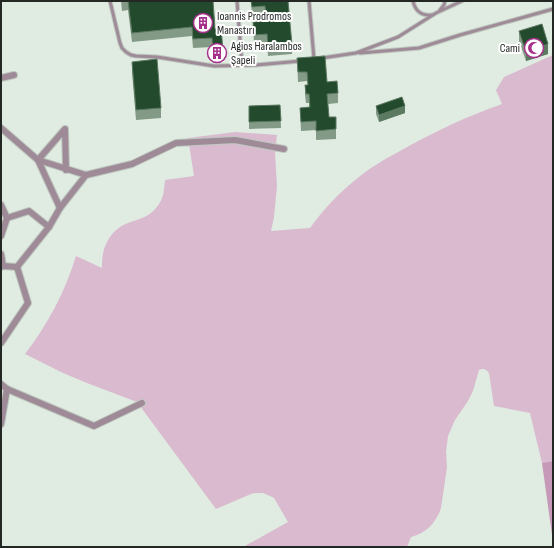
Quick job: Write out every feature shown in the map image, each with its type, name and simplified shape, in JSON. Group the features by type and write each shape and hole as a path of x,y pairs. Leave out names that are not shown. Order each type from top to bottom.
{"street":[{"path":"1,78 14,75"},
{"path":"1,128 38,160 86,175 132,164 176,143 235,140 284,149"},
{"path":"38,160 65,129 66,170"},
{"path":"38,160 60,208"},
{"path":"17,267 49,227 60,208 86,175"},
{"path":"1,205 7,218 1,236"},
{"path":"7,218 29,211 49,227"},
{"path":"1,254 2,266 17,267"},
{"path":"1,343 28,302 17,267"},
{"path":"1,384 7,389 94,426 142,403"},
{"path":"1,424 7,389"}],"lane":[{"path":"110,1 120,43 122,48 131,55 157,57 214,66 256,65 303,61"},
{"path":"237,1 242,65"},
{"path":"309,1 314,59"},
{"path":"412,1 415,8 420,13 428,15 436,14 442,8 445,1"},
{"path":"356,53 398,37 436,14 462,1"},
{"path":"309,60 356,53 419,48 553,9"}],"shaded area":[{"path":"553,55 553,461 542,463 530,413 494,406 489,373 484,369 479,370 473,391 455,420 448,436 446,452 447,467 439,513 430,527 411,537 407,547 243,547 288,522 274,498 263,493 255,493 216,509 137,402 63,373 25,354 55,307 67,282 76,256 102,268 105,246 112,234 124,225 153,211 162,199 165,180 194,176 188,138 235,132 277,135 275,153 277,186 271,231 310,228 336,197 376,165 437,131 502,104 496,90 504,77"},
{"path":"553,461 553,542 542,463"}],"building":[{"path":"128,1 213,1 215,29 221,28 223,50 213,51 212,38 193,39 192,27 132,33"},
{"path":"251,1 288,1 292,45 268,47 267,34 254,35 253,22 266,21 265,6 252,7"},
{"path":"542,24 548,44 526,52 519,31"},
{"path":"325,56 327,82 337,81 338,93 327,94 329,117 336,117 336,129 316,131 316,121 301,122 300,108 310,107 309,94 306,94 305,85 308,85 307,72 298,72 297,58"},
{"path":"157,59 161,108 136,110 132,62"},
{"path":"402,97 405,106 379,115 376,106"},
{"path":"280,105 281,121 249,122 249,106"}],"place":[{"name":"Ioannis Prodromos Manastırı","path":"203,23"},
{"name":"Cami","path":"534,48"},
{"name":"Agios Haralambos Şapeli","path":"217,53"}]}
